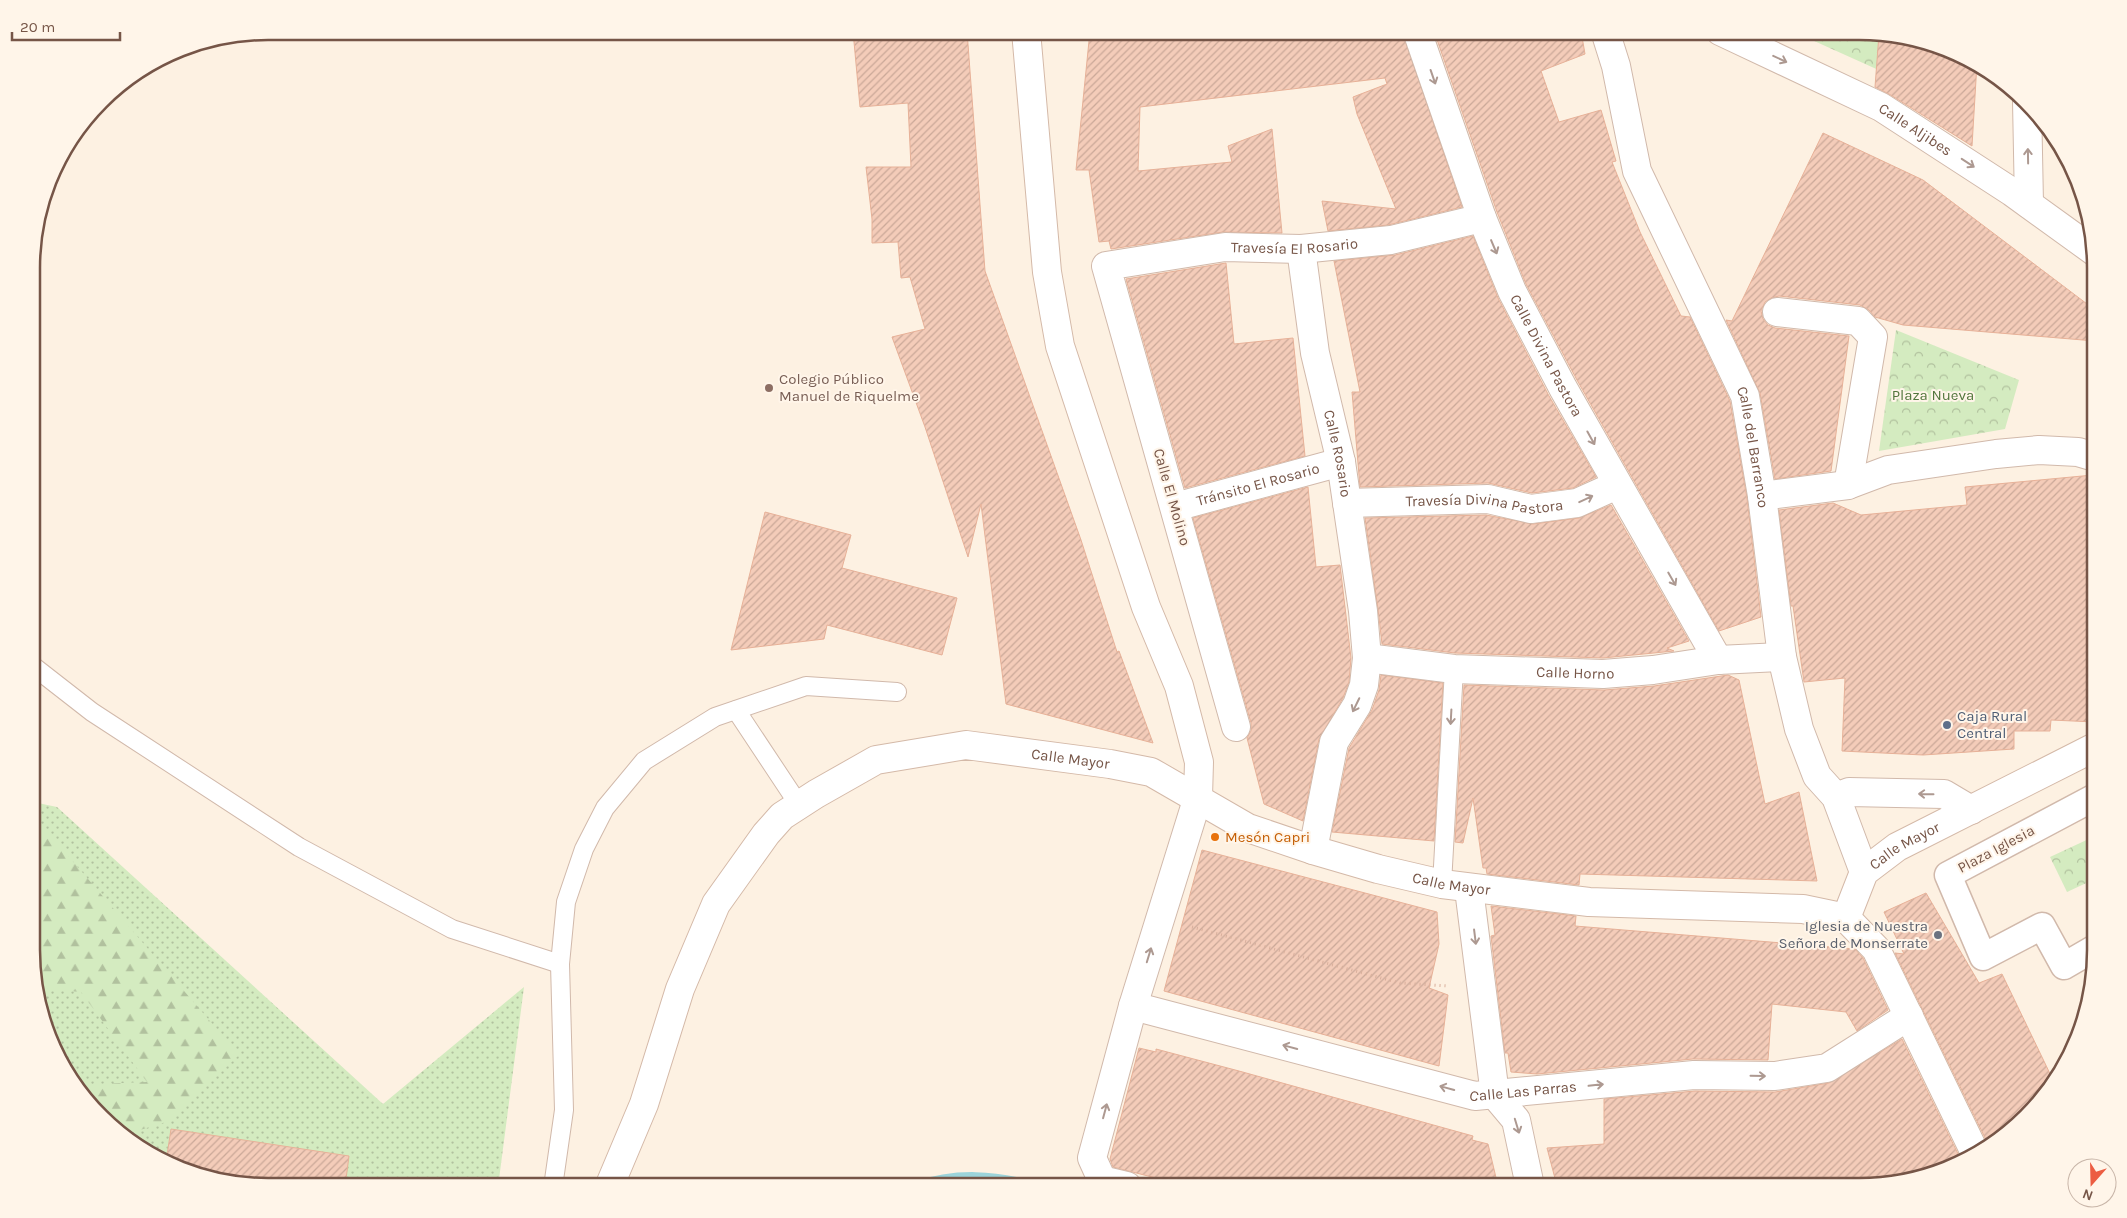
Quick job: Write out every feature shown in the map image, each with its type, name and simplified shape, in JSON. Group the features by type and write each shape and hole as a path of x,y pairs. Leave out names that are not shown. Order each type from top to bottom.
{"street":[{"path":"1027,40 1047,272 1060,346 1146,606 1179,686 1199,762 1198,797 1133,1006 1092,1158 1101,1178"},
{"name":"Calle Divina Pastora","path":"1419,40 1482,218 1512,291 1617,485 1718,660"},
{"name":"Calle del Barranco","path":"1608,40 1616,66 1637,171 1745,396 1762,496 1782,657 1798,729 1817,776 1836,797 1864,872"},
{"name":"Calle Aljibes","path":"1739,40 1882,107 2029,204 2086,245"},
{"path":"2027,114 2029,204"},
{"name":"Travesía El Rosario","path":"1106,266 1225,247 1301,248 1391,240 1482,218"},
{"name":"Calle Rosario","path":"1301,248 1315,353 1341,462 1363,611 1367,658 1364,685 1358,704 1334,742 1312,850"},
{"name":"Calle El Molino","path":"1106,266 1236,728"},
{"path":"1777,312 1858,321 1873,338 1848,485"},
{"path":"1762,496 1848,485 1888,470 1996,454 2039,450 2078,452 2087,455"},
{"name":"Tránsito El Rosario","path":"1175,507 1341,462"},
{"name":"Travesía Divina Pastora","path":"1347,503 1488,499 1531,509 1577,503 1617,485"},
{"name":"Calle Horno","path":"1367,658 1454,668 1603,674 1654,670 1718,660 1782,657"},
{"name":"Calle Mayor","path":"614,1178 644,1104 680,989 716,904 766,834 791,811 876,760 966,745 1110,764 1151,772 1198,797 1248,828 1312,850 1378,869 1442,884 1589,902 1803,909 1846,918 1864,872 1897,847 2087,751"},
{"path":"1836,797 1849,792 1944,794 1971,810"},
{"name":"Plaza Iglesia","path":"2087,800 1948,874 1983,957 2042,926 2064,966 2087,953"},
{"path":"1469,888 1495,1095 1516,1120 1528,1178"},
{"path":"1846,918 1876,949 1973,1148"},
{"name":"Calle Las Parras","path":"1133,1006 1474,1096 1694,1075 1775,1076 1827,1068 1909,1016"}],"lane":[{"path":"1442,884 1454,668"},
{"path":"40,671 92,712 299,847 452,929 560,964"},
{"path":"554,1178 564,1110 560,964 566,902 584,849 605,808 644,761 715,717 806,686 897,692"},
{"path":"736,710 791,811"}],"path":[{"path":"1219,934 1400,983 1482,988"}],"green space":[{"path":"1812,40 1884,41 1883,72"},
{"name":"Plaza Nueva","path":"1896,330 2019,380 2005,429 1879,451"},
{"path":"40,803 57,807 383,1104 524,987 499,1178 253,1178 223,1174 194,1166 154,1148 118,1122 96,1100 78,1077 57,1037 44,995 40,965"},
{"path":"40,823 239,1055 166,1122 131,1133 96,1100 84,1085 147,1082 81,992 43,989 40,965"},
{"path":"2087,840 2087,883 2067,892 2050,857"}],"building":[{"path":"854,40 968,40 985,271 1081,540 1117,652 1119,651 1153,743 1006,704 981,504 968,557 925,427 892,337 925,329 910,277 901,278 898,242 872,243 872,219 866,167 911,167 908,103 860,107"},
{"path":"1089,40 1405,40 1462,207 1388,225 1328,231 1322,201 1396,209 1357,114 1353,97 1387,84 1385,78 1140,107 1138,171 1232,162 1228,146 1272,129 1282,233 1223,232 1111,249 1109,241 1099,242 1089,170 1076,170"},
{"path":"1437,40 1583,40 1585,54 1541,71 1559,122 1601,110 1616,161 1612,162 1640,232 1681,316 1690,317 1730,401 1747,498 1761,617 1719,631 1577,380 1526,284 1497,212"},
{"path":"1879,41 1904,44 1933,52 1973,70 1976,72 1972,146 1889,94 1875,87"},
{"path":"1823,133 1923,180 2087,304 2087,340 1903,325 1875,317 1869,310 1860,305 1779,296 1771,298 1765,302 1761,311 1763,319 1768,325 1775,328 1849,336 1831,471 1775,479 1760,393 1726,320 1732,321"},
{"path":"1473,236 1498,298 1549,396 1596,477 1573,488 1532,493 1488,483 1360,487 1352,392 1360,392 1334,261 1395,255"},
{"path":"1226,263 1234,344 1293,338 1305,456 1185,488 1126,279"},
{"path":"2087,476 2087,722 2051,720 2050,731 2014,731 2014,749 1923,755 1842,751 1845,678 1804,682 1793,606 1791,606 1779,510 1833,503 1861,515 1967,505 1965,487"},
{"path":"1308,487 1316,567 1340,565 1351,658 1349,682 1343,698 1319,739 1303,821 1264,804 1247,738 1251,731 1251,723 1193,518"},
{"path":"1611,505 1689,641 1667,648 1674,651 1603,658 1455,653 1382,644 1365,518 1486,515 1533,524 1579,518"},
{"path":"765,512 851,535 842,568 957,598 942,655 827,625 824,639 731,650"},
{"path":"1381,675 1443,683 1434,841 1332,832 1349,748 1372,710 1379,690"},
{"path":"1728,675 1739,680 1765,804 1799,792 1817,881 1580,874 1579,885 1487,874 1486,868 1483,868 1473,798 1463,843 1455,842 1464,685 1604,690 1654,686"},
{"path":"1202,850 1437,912 1439,944 1429,988 1448,995 1439,1066 1164,991"},
{"path":"1926,893 1979,983 2002,974 2050,1075 2031,1100 2009,1122 1986,1140 1895,953 1904,954 1884,912"},
{"path":"1491,906 1576,916 1575,926 1855,949 1863,958 1888,1010 1857,1031 1846,1012 1772,1004 1768,1060 1693,1059 1537,1074 1511,1072 1508,1053 1505,1053 1491,936 1495,935"},
{"path":"1902,1039 1959,1156 1933,1166 1904,1174 1874,1178 1555,1178 1547,1148 1604,1144 1604,1099 1695,1091 1775,1092 1829,1083"},
{"path":"1139,1048 1156,1052 1156,1049 1473,1136 1472,1140 1488,1144 1496,1178 1156,1178 1113,1167 1110,1159"},
{"path":"171,1129 349,1156 346,1178 253,1178 223,1174 194,1166 167,1155"}],"waterway":[{"path":"961,1178 976,1178"},
{"path":"976,1178 990,1178"}],"place":[{"name":"Colegio Público Manuel de Riquelme","path":"769,388"},
{"name":"Caja Rural Central","path":"1947,725"},
{"name":"Mesón Capri","path":"1215,837"},
{"name":"Iglesia de Nuestra Señora de Monserrate","path":"1938,935"}]}
